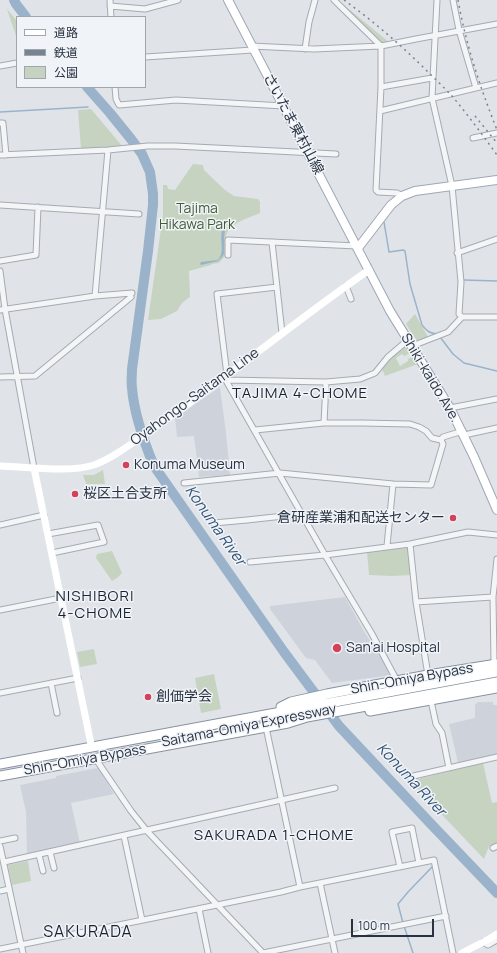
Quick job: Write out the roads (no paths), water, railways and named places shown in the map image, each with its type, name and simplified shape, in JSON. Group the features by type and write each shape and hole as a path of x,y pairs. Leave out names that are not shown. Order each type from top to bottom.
{"highway":[{"name":"Shin-Omiya Bypass","path":"329,697 496,667"},
{"name":"Shin-Omiya Bypass","path":"0,760 281,707 291,702 306,702 428,675 496,667"},
{"name":"Saitama-Omiya Expressway","path":"0,764 496,667"},
{"name":"Shin-Omiya Bypass","path":"0,776 288,722 300,723 497,680"},
{"name":"Saitama-Omiya Expressway","path":"0,772 497,680"},
{"name":"Shin-Omiya Bypass","path":"340,714 431,701 497,688"}],"main road":[{"name":"さいたま東村山線","path":"231,2 252,48 284,106 357,247"},
{"path":"357,247 391,205 402,196 416,191 497,180"},
{"name":"Shiki-kaido Ave.","path":"357,247 390,311 450,408 493,493 497,510"},
{"name":"Oyahongo-Saitama Line","path":"0,466 60,469 73,468 89,466 114,455 226,378 282,333 369,270"},
{"path":"34,468 91,744"},
{"path":"462,953 497,934"}],"street":[{"path":"110,0 111,16"},
{"path":"110,6 145,10 178,0"},
{"path":"305,48 309,22 315,0"},
{"path":"334,0 381,46 381,87 376,190 378,192 397,193 402,196"},
{"path":"437,0 432,98 452,186 460,282 459,314 462,317"},
{"path":"453,0 459,30 476,88"},
{"path":"146,57 252,48 342,48 381,46 497,24"},
{"path":"0,66 16,63"},
{"path":"381,87 432,78"},
{"path":"380,111 497,83"},
{"path":"115,88 116,100 119,105 176,100 284,106"},
{"path":"0,123 4,123 3,155 108,150 148,146 181,146 336,154"},
{"path":"473,138 497,133"},
{"path":"95,296 108,150"},
{"path":"0,205 139,214"},
{"path":"0,260 36,255 38,208"},
{"path":"457,253 497,239"},
{"path":"228,255 228,240 357,247"},
{"path":"272,242 282,333"},
{"path":"0,271 2,310 17,376 34,468"},
{"path":"346,286 351,299"},
{"path":"277,287 217,294 226,378 325,555 372,634 397,681"},
{"path":"0,377 35,376 132,295 95,296 2,310"},
{"path":"226,378 326,382 360,379 375,373 388,357 410,343 448,332 462,317 497,317"},
{"path":"324,423 326,382"},
{"path":"450,408 497,399"},
{"path":"255,430 324,423 410,424 426,431 432,438 441,440"},
{"path":"441,440 443,437 497,428"},
{"path":"184,483 280,473 393,484 430,485 443,444 441,440"},
{"path":"387,546 393,484"},
{"path":"214,523 302,514"},
{"path":"0,524 44,515"},
{"path":"48,534 98,525 104,542 52,553"},
{"path":"250,562 325,555 410,544 468,532 497,535"},
{"path":"410,544 416,602 428,675"},
{"path":"496,667 493,597 497,559"},
{"path":"416,602 493,597"},
{"path":"0,610 61,598"},
{"path":"0,693 78,678"},
{"path":"51,684 57,713"},
{"path":"431,701 436,724 442,733 449,768"},
{"path":"267,732 300,887"},
{"path":"409,777 497,757"},
{"path":"95,758 146,831 263,953 446,916"},
{"path":"4,862 335,788"},
{"path":"400,867 392,832 405,829 412,828 419,863"},
{"path":"124,836 142,920"},
{"path":"0,841 15,838"},
{"path":"0,846 23,953"},
{"path":"50,852 54,868"},
{"path":"39,854 43,871"},
{"path":"0,949 434,860 453,953"},
{"path":"320,883 334,953"},
{"path":"0,891 9,888"},
{"path":"199,909 208,953"},
{"path":"484,942 488,944 497,940"}],"water":[{"path":"223,228 225,229 224,254 218,261 201,265 201,262 218,260 222,249 221,236"}],"waterway":[{"name":"Konuma River","path":"14,0 25,16"},
{"name":"Konuma River","path":"88,88 131,139 142,154 150,172 153,205 132,369 132,383 137,417 154,466 284,652 339,726 497,893"},
{"name":"Konuma River","path":"95,101 100,101"},
{"path":"0,112 88,107"},
{"path":"384,222 389,252 405,251 410,284 422,325 429,332 438,334"},
{"path":"464,280 497,281"},
{"path":"440,337 453,354 464,363 497,371"},
{"name":"Konuma River","path":"451,851 454,848"},
{"path":"403,923 398,904 433,866"},
{"path":"404,926 413,953"}],"railway":[{"path":"344,0 366,16 397,43 454,98 497,155"},
{"path":"458,0 474,66 497,130"},
{"path":"475,116 497,143"}],"place":[{"name":"Konuma Museum","path":"126,465"},
{"name":"桜区土合支所","path":"75,494"},
{"name":"倉研産業浦和配送センター","path":"453,518"},
{"name":"San'ai Hospital","path":"337,648"},
{"name":"創価学会","path":"148,697"}],"district":[{"name":"TAJIMA 4-CHOME","path":"300,394"},
{"name":"NISHIBORI 4-CHOME","path":"95,606"},
{"name":"SAKURADA 1-CHOME","path":"274,836"},
{"name":"SAKURADA","path":"88,933"}],"park label":[{"name":"Tajima Hikawa Park","path":"197,218"}]}
